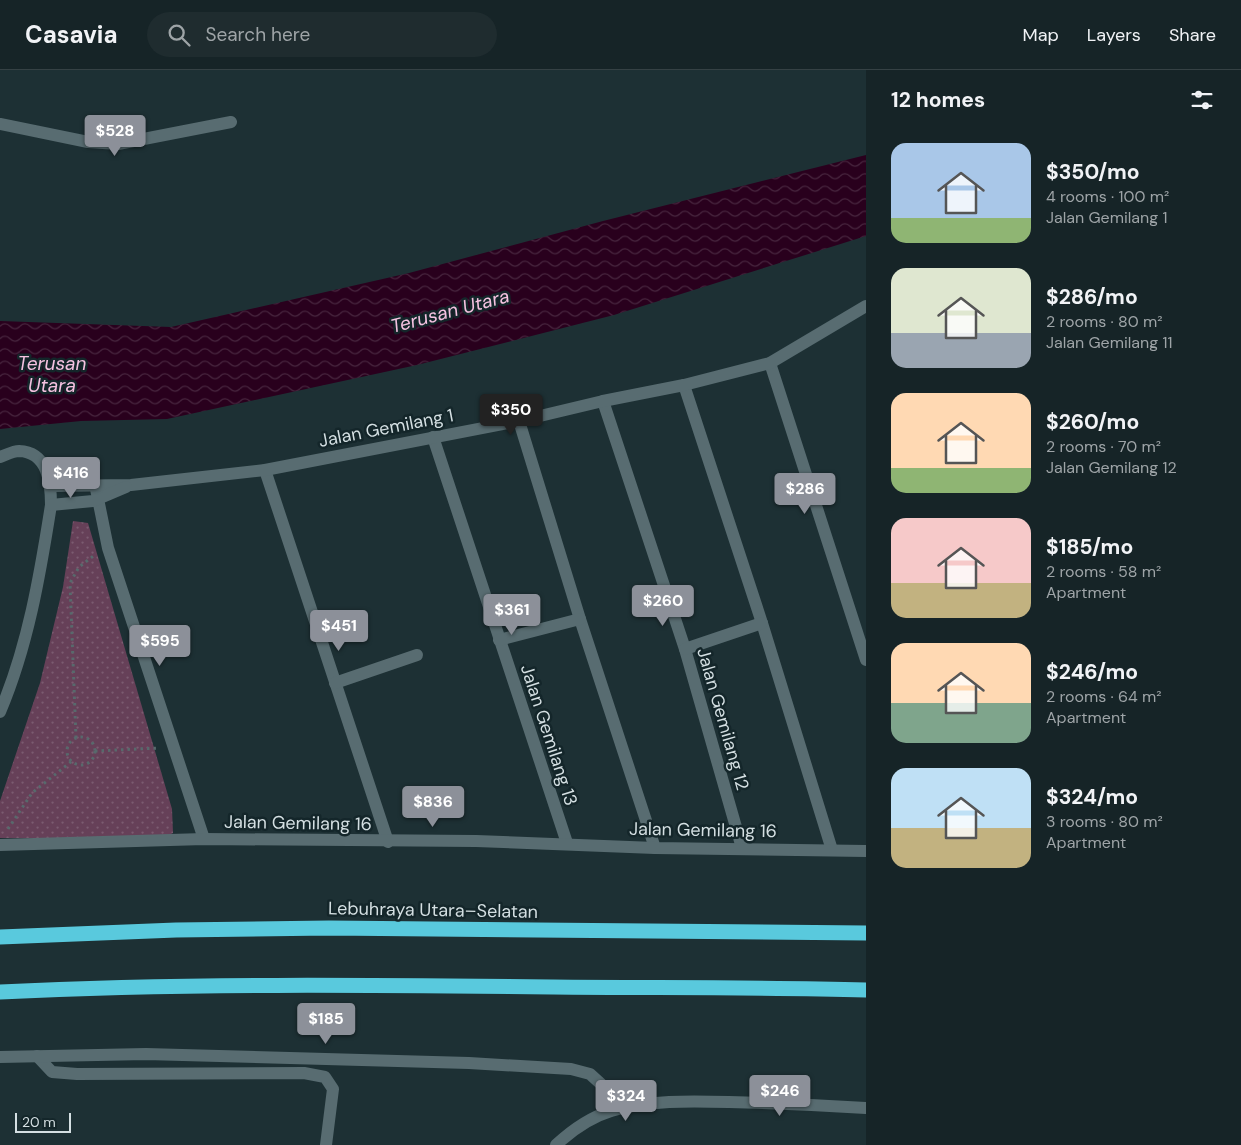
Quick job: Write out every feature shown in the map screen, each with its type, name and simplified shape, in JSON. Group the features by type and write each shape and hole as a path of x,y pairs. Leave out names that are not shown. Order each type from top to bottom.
{"highway":[{"name":"Lebuhraya Utara–Selatan","path":"0,937 176,930 329,928 866,933"},
{"path":"0,992 330,984 750,986 866,990"}],"street":[{"path":"0,124 88,142 118,144 231,122"},
{"name":"Jalan Gemilang 1","path":"131,485 265,470 519,421 603,401 684,385 770,363 866,306"},
{"path":"770,363 866,660"},
{"path":"684,385 762,623 832,850"},
{"name":"Jalan Gemilang 12","path":"603,401 685,649 742,848"},
{"path":"519,421 580,618 655,848"},
{"name":"Jalan Gemilang 13","path":"433,437 567,843"},
{"path":"0,457 18,451 31,454 44,463 51,486 51,505 27,634 18,666 0,712"},
{"path":"265,470 388,842"},
{"path":"94,484 108,548 172,748 204,840"},
{"path":"51,486 131,485"},
{"path":"51,505 98,500 131,485"},
{"path":"499,640 580,618"},
{"path":"685,649 762,623"},
{"path":"335,683 417,655"},
{"name":"Jalan Gemilang 16","path":"0,845 204,840 567,843 655,848 866,850"},
{"path":"0,1057 146,1054 469,1063 571,1069 590,1074 600,1084 610,1111"},
{"path":"37,1056 52,1072 77,1074 304,1074 325,1077 333,1089 326,1145"},
{"path":"556,1145 569,1132 610,1111 649,1104 694,1101 794,1103 866,1108"}],"path":[{"path":"76,738 70,583 79,568 93,556 108,548"},
{"path":"81,737 91,741 95,751 94,756 86,764 76,764 68,756 68,746 76,738 81,737"},
{"path":"95,751 172,748"},
{"path":"5,832 32,793 72,761"}],"shaded area":[{"path":"73,521 88,523 172,809 173,833 161,839 0,838 0,801 40,683 63,587"}],"water":[{"name":"Terusan Utara","path":"866,155 866,236 614,315 417,365 167,419 81,421 0,429 0,321 171,327 409,273 603,221"}]}
